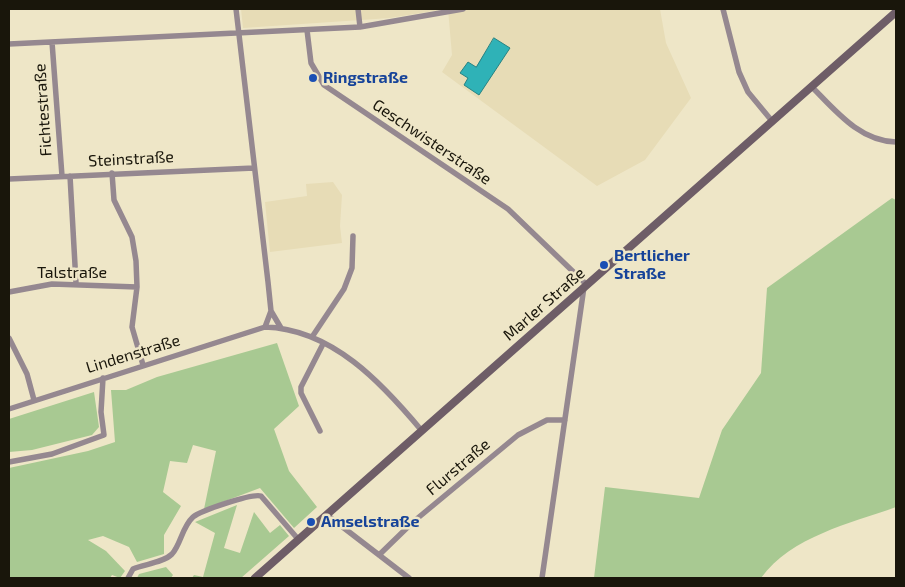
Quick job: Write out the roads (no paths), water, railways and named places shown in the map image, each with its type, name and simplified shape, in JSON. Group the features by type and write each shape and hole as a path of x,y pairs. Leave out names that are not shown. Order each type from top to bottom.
{"main road":[{"name":"Marler Straße","path":"255,578 896,12"}],"street":[{"path":"236,9 271,311 280,328"},
{"path":"358,9 360,27"},
{"path":"9,44 360,27 463,9"},
{"path":"723,9 739,72 748,92 772,121"},
{"name":"Geschwisterstraße","path":"307,30 311,62 324,85 508,209 586,286"},
{"name":"Fichtestraße","path":"52,42 62,176"},
{"path":"811,86 852,127 887,142 896,142"},
{"name":"Steinstraße","path":"9,179 254,168"},
{"path":"112,173 114,200 132,237 136,260 137,287 132,327 143,365"},
{"path":"70,176 76,284"},
{"path":"312,337 344,289 352,268 353,236"},
{"name":"Talstraße","path":"9,292 30,286 76,284 137,287"},
{"path":"542,578 564,420 586,286"},
{"path":"271,311 265,327 280,328 312,337 353,361 373,377 422,431"},
{"name":"Lindenstraße","path":"9,409 265,327"},
{"path":"9,338 27,374 34,400"},
{"path":"320,431 301,393 301,386 323,344"},
{"path":"9,462 52,454 104,435 101,412 102,378"},
{"name":"Flurstraße","path":"379,555 413,522 518,435 547,420 564,420"},
{"path":"128,578 133,569 164,560 172,554 189,521 198,514 251,496 261,496 298,540"},
{"path":"327,515 409,578"}],"water":[{"path":"494,38 510,48 479,95 464,85 468,78 460,73 468,62 476,67"}],"place":[{"name":"Ringstraße","path":"313,78"},
{"name":"Bertlicher Straße","path":"604,265"},
{"name":"Amselstraße","path":"311,522"}]}
